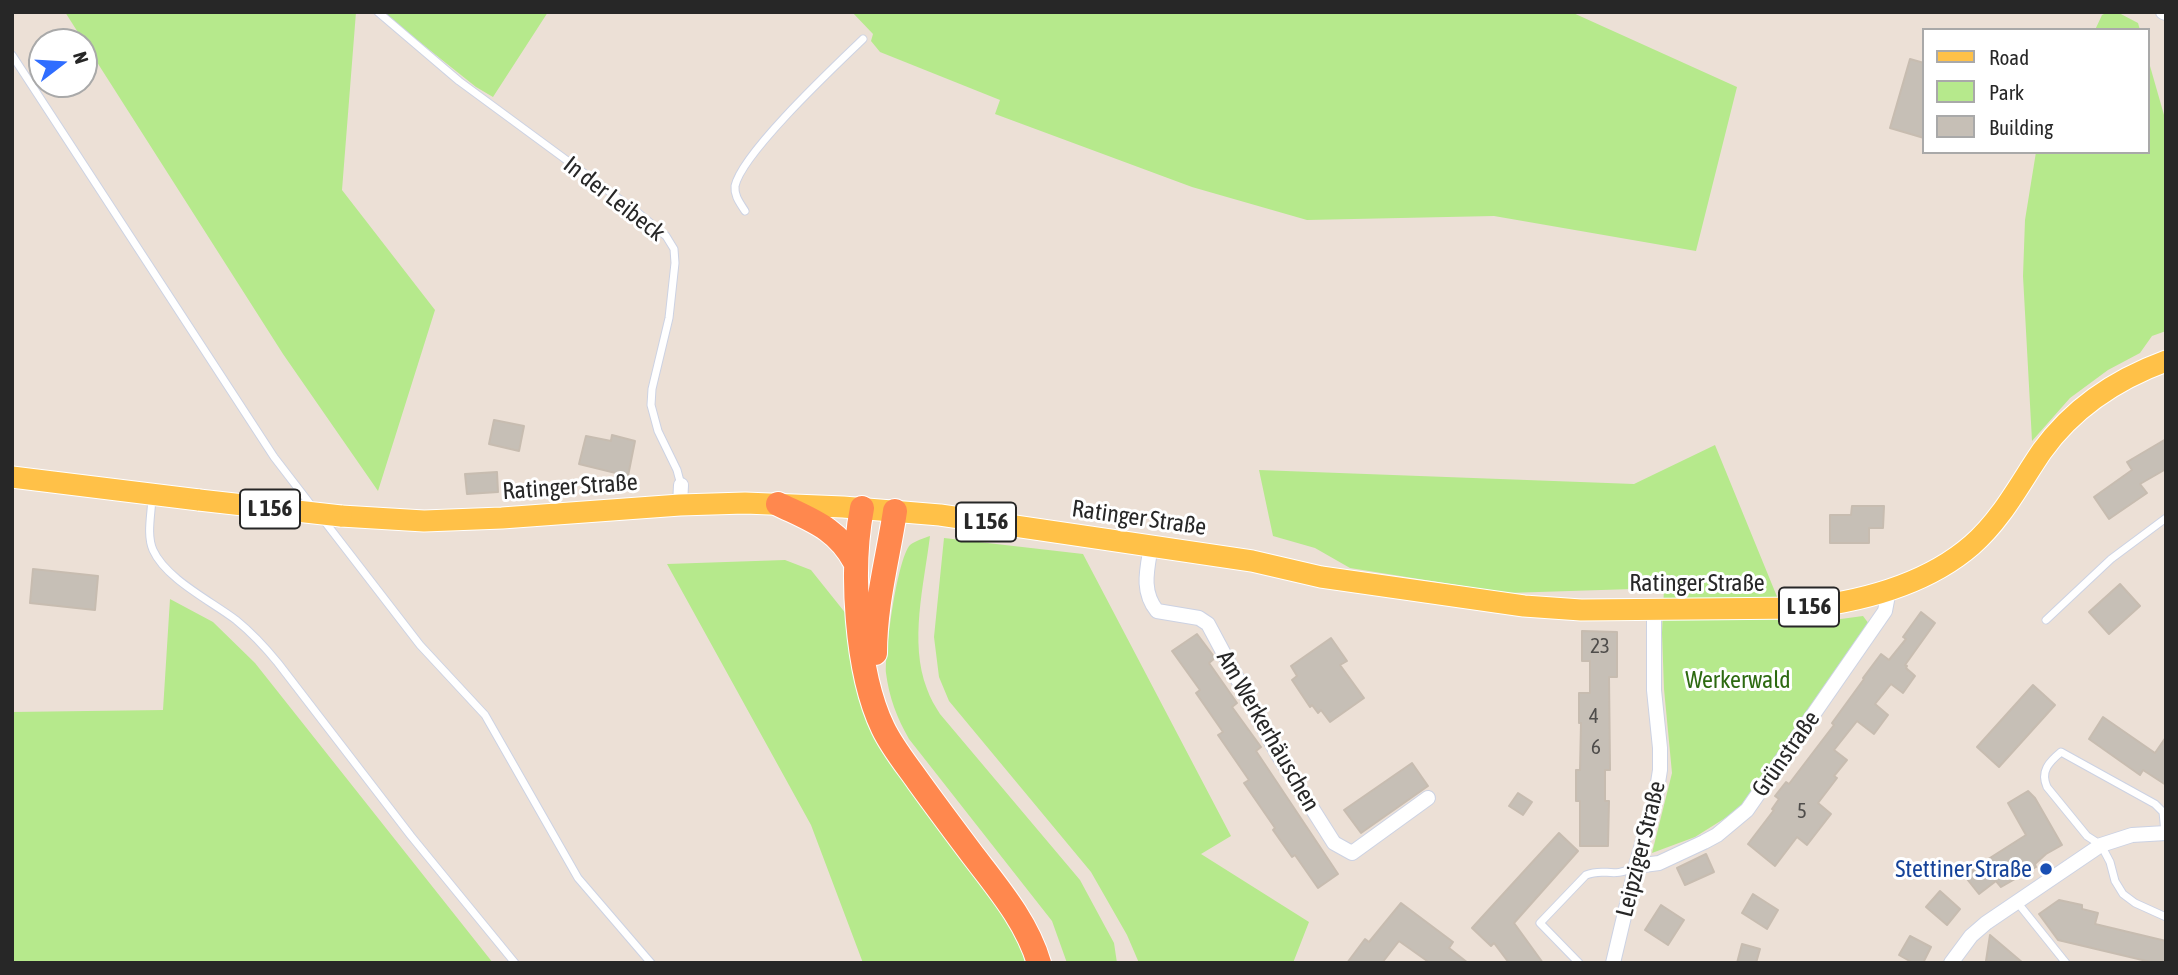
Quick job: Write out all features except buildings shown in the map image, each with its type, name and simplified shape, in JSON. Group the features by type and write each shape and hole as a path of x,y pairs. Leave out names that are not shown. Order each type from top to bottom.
{"highway":[{"path":"778,503 826,528 844,543 855,562"},
{"path":"862,508 855,562 863,662 871,700 883,729 902,759 1008,901 1030,939 1039,963"},
{"path":"895,511 875,632 876,670 881,698 901,742 1032,922 1049,963"}],"main road":[{"name":"Ratinger Straße","path":"12,477 341,516 424,520 502,518 681,495 862,508 940,516 1252,561 1321,577 1476,600 1554,608 1804,608 1889,590 1942,566 1972,545 2001,513 2044,449 2078,411 2120,381 2166,361"}],"street":[{"name":"Am Werkerhäuschen","path":"1151,546 1146,592 1151,603 1157,611 1199,618 1208,624 1277,754 1334,843 1352,853 1428,798"},
{"name":"Grünstraße","path":"1636,866 1659,863 1704,842 1717,835 1747,810 1885,611 1889,590"},
{"name":"Leipziger Straße","path":"1614,963 1636,866 1657,795 1660,770 1654,691 1654,610"},
{"path":"1951,963 1979,930 2101,845 2132,835 2166,833"}],"lane":[{"name":"In der Leibeck","path":"378,12 459,81 666,236 674,249 675,263 669,318 652,389 651,405 658,431 677,470 681,495"},
{"path":"745,211 736,198 735,189 744,167 804,97 863,38"},
{"path":"12,55 274,457 421,645 485,715 578,878 651,963"},
{"path":"152,495 150,535 153,549 161,563 175,577 237,621 264,646 411,836 515,963"},
{"path":"2046,620 2111,559 2166,518"},
{"path":"2166,833 2163,812 2155,804 2061,752 2046,766 2045,783 2087,835 2101,845 2123,894 2135,903 2166,917"},
{"path":"1579,963 1540,923 1586,875 1596,871 1623,873 1636,866"},
{"path":"2016,902 2066,963"}],"green space":[{"path":"65,12 356,12 342,190 435,310 378,491 283,354 98,64 98,28 75,28"},
{"path":"382,12 548,12 493,97 476,87"},
{"path":"852,12 1571,12 1737,87 1696,251 1494,216 1307,220 1192,187 995,114 1000,100 880,52 871,41 873,34"},
{"path":"2117,12 2138,23 2139,28 2096,28 2102,15"},
{"path":"2150,66 2166,122 2166,331 2152,336 2140,353 2108,370 2070,398 2032,441 2023,276 2025,220 2036,154 2150,154"},
{"name":"Werkerwald","path":"1715,445 1789,626 1863,616 1869,624 1738,810 1695,837 1652,853 1672,773 1664,689 1664,588 1507,593 1350,568 1315,548 1273,536 1259,470 1634,484"},
{"path":"930,536 918,633 922,671 930,696 940,714 1080,880 1114,943 1117,963 1067,963 1052,921 909,739 897,715 886,673 896,586 910,545"},
{"path":"944,538 1083,554 1231,836 1201,854 1309,922 1293,963 1139,963 1127,935 1091,872 949,701 939,677 934,637"},
{"path":"785,560 811,570 847,615 858,691 1008,918 1028,963 863,963 811,825 667,564"},
{"path":"170,599 213,622 255,663 493,963 12,963 12,712 163,710"}],"place":[{"name":"Stettiner Straße","path":"2046,869"}]}
